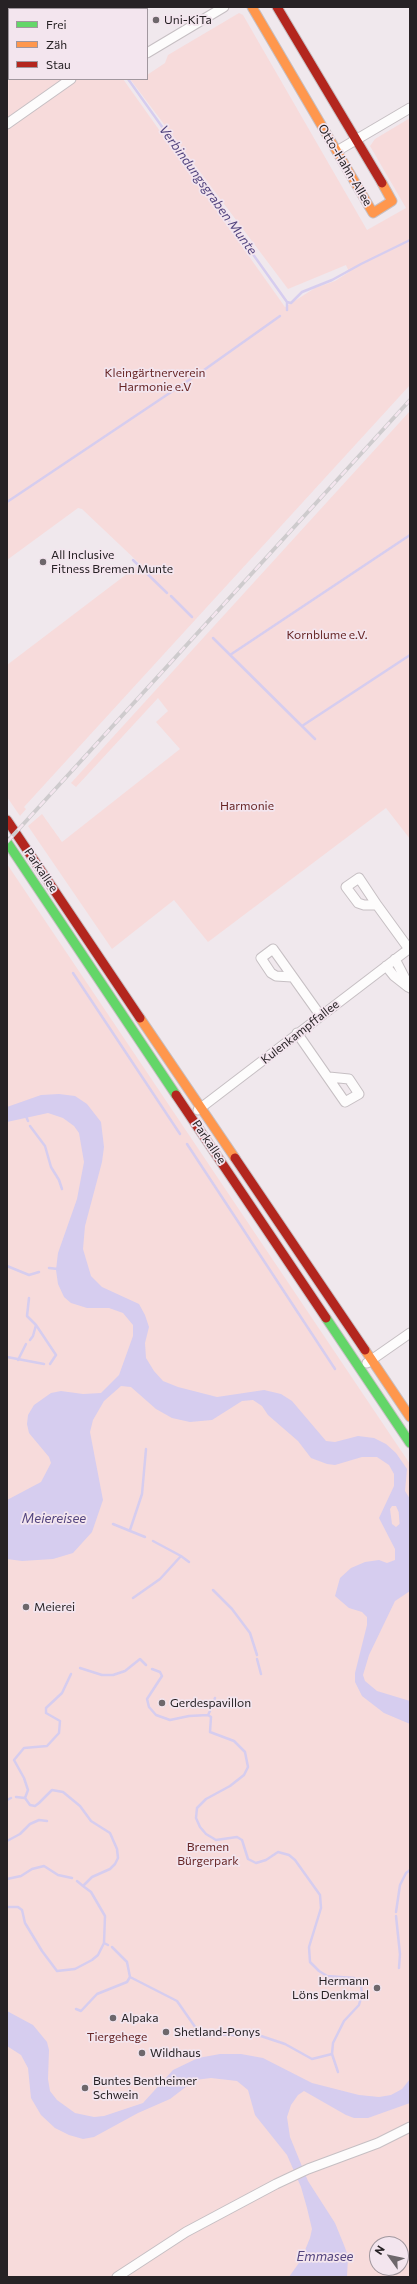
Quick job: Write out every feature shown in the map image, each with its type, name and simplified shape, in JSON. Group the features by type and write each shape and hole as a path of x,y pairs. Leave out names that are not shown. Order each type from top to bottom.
{"main road":[{"name":"Otto-Hahn-Allee","path":"252,7 373,213 392,201 278,7"},
{"name":"Parkallee","path":"7,820 410,1417"},
{"name":"Parkallee","path":"7,842 410,1443"}],"street":[{"path":"148,52 224,7"},
{"path":"7,124 70,80"},
{"path":"337,150 410,108"},
{"path":"377,904 410,949"},
{"name":"Kulenkampffallee","path":"190,1115 410,949"},
{"path":"395,959 410,988"},
{"path":"386,966 394,976 410,988"},
{"path":"292,977 320,1016"},
{"path":"297,1033 329,1077"},
{"path":"360,1368 410,1333"},
{"path":"117,2277 186,2232 290,2177 378,2143 410,2127"}],"green space":[{"name":"Kleingärtnerverein Harmonie e.V","path":"239,13 243,15 367,230 406,208 370,146 375,139 410,118 410,385 24,807 26,809 20,816 7,797 7,665 140,564 82,509 78,508 7,560 8,22 8,80 124,80 285,307 315,288 335,281 349,272 346,265 288,289 131,80 148,80 148,74 165,63 168,55"},
{"path":"410,411 410,839 386,808 208,942 174,900 112,949 28,826 42,814 62,842 180,749 156,722 168,711 158,698 76,787 71,783"},
{"name":"Bremen Bürgerpark","path":"7,864 410,1464 410,2277 7,2277"}],"water":[{"name":"Meiereisee","path":"59,1094 75,1096 87,1104 101,1122 104,1147 102,1162 85,1226 83,1249 91,1276 102,1287 139,1304 149,1327 145,1343 146,1358 154,1371 163,1381 178,1387 217,1397 264,1390 281,1394 292,1401 326,1441 335,1442 358,1436 374,1438 386,1444 396,1453 407,1469 405,1491 410,1499 410,1591 395,1601 369,1655 363,1675 365,1681 377,1691 410,1701 410,1724 384,1713 362,1696 355,1682 355,1673 367,1625 367,1617 362,1612 349,1608 335,1596 340,1578 351,1568 365,1562 379,1560 387,1563 395,1560 395,1549 379,1518 394,1486 394,1474 389,1465 377,1457 362,1457 335,1465 327,1464 311,1458 298,1441 268,1415 262,1406 253,1400 242,1401 212,1420 190,1422 172,1418 156,1409 131,1387 121,1386 104,1401 93,1420 90,1432 103,1500 92,1532 73,1553 53,1559 22,1561 7,1559 7,1500 41,1482 51,1463 49,1457 29,1433 27,1424 28,1415 34,1405 51,1393 61,1391 83,1394 101,1393 119,1375 133,1336 133,1325 123,1313 109,1308 87,1308 71,1303 64,1297 58,1284 56,1270 58,1253 77,1199 84,1162 79,1133 74,1126 63,1118 48,1113 7,1122 7,1107 41,1095","holes":["392,1506 396,1506 402,1522 396,1527 392,1524 390,1509"]},
{"name":"Emmasee","path":"7,2011 33,2025 47,2042 49,2050 48,2079 50,2091 57,2100 75,2113 94,2117 104,2116 143,2103 173,2070 198,2058 220,2054 241,2054 263,2058 312,2083 359,2095 379,2097 391,2095 402,2089 410,2079 410,2103 368,2118 354,2118 346,2115 304,2091 298,2095 291,2105 287,2117 290,2137 308,2181 335,2223 344,2245 348,2256 347,2277 289,2277 301,2260 310,2238 312,2229 307,2208 301,2187 287,2155 255,2115 248,2090 237,2081 211,2078 195,2080 170,2099 138,2113 94,2137 83,2139 69,2135 55,2128 41,2115 31,2098 28,2068 21,2055 7,2046"}],"waterway":[{"name":"Verbindungsgraben Munte","path":"129,80 287,302"},
{"path":"287,302 291,303 302,292 332,280 410,240"},
{"path":"287,302 287,310"},
{"path":"7,502 204,370 280,316"},
{"path":"230,655 410,535"},
{"path":"133,560 167,593"},
{"path":"171,596 192,617"},
{"path":"213,638 315,739"},
{"path":"302,726 410,655"},
{"path":"73,973 180,1134"},
{"path":"25,1114 28,1121"},
{"path":"30,1126 45,1146 51,1167 59,1180 62,1189"},
{"path":"187,1144 335,1369"},
{"path":"7,1266 29,1275 39,1272"},
{"path":"49,1268 58,1269"},
{"path":"29,1298 27,1316 36,1325 33,1336 30,1340"},
{"path":"36,1325 56,1355 50,1364"},
{"path":"18,1360 26,1344"},
{"path":"7,1357 44,1364"},
{"path":"130,1530 142,1494 146,1449"},
{"path":"400,1513 401,1526"},
{"path":"113,1524 145,1537"},
{"path":"153,1541 189,1562"},
{"path":"133,1598 160,1579 181,1556"},
{"path":"213,1590 232,1609 250,1633 257,1655"},
{"path":"80,1668 102,1675 113,1675 125,1671 140,1659 146,1665"},
{"path":"257,1659 261,1674"},
{"path":"152,1669 160,1672 162,1676 147,1699 149,1707 156,1715 170,1720 189,1716 208,1715 211,1717 210,1732 234,1741 245,1752 248,1767 244,1775 230,1786 206,1799 197,1808 196,1818 200,1827 206,1834 216,1840 237,1837 242,1840 248,1859 256,1863 266,1860 278,1852 289,1855 295,1860 320,1895 321,1908 309,1947 310,1962 319,1971 327,1976 354,1978 361,1985 362,1994 359,2005 344,2021 333,2043 332,2054 338,2072"},
{"path":"7,1907 18,1907 22,1910 25,1923 42,1951 57,1971 75,1969 92,1960 98,1955 104,1943 105,1916 91,1892 83,1886 92,1877 110,1869 115,1864 118,1858 117,1849 110,1833 91,1821 80,1806 63,1792 52,1790 35,1806 30,1805 25,1798 28,1790 24,1778 14,1760 24,1748 47,1746 59,1733 60,1721 46,1713 46,1708 62,1693 71,1674"},
{"path":"213,1704 215,1698"},
{"path":"208,1715 210,1711"},
{"path":"16,1797 25,1798"},
{"path":"7,1800 11,1798"},
{"path":"7,1841 20,1834 30,1824 39,1820 47,1821"},
{"path":"7,1879 21,1876 32,1869 44,1866 58,1875 72,1878"},
{"path":"396,1912 400,1885 406,1873 410,1870"},
{"path":"77,1881 83,1886"},
{"path":"396,1916 400,1954 399,1968"},
{"path":"104,1943 108,1945"},
{"path":"112,1947 127,1962 130,1977 177,2001 200,2034 261,2036 285,2044 312,2059 332,2054"},
{"path":"76,2009 81,2011 97,1994 127,1982 130,1977"}],"railway":[{"path":"7,842 410,400"}],"traffic: fast":[{"path":"7,842 176,1095"},
{"path":"326,1318 410,1443"}],"traffic: slow":[{"path":"252,7 373,213 392,201 382,183"},
{"path":"140,1018 235,1158"},
{"path":"365,1350 410,1417"}],"traffic: jam":[{"path":"277,7 382,183"},
{"path":"7,820 140,1018"},
{"path":"176,1095 326,1318"},
{"path":"235,1158 365,1350"}],"place":[{"name":"Uni-KiTa","path":"156,20"},
{"name":"All Inclusive Fitness Bremen Munte","path":"43,562"},
{"name":"Meierei","path":"26,1607"},
{"name":"Gerdespavillon","path":"162,1703"},
{"name":"Hermann Löns Denkmal","path":"377,1988"},
{"name":"Alpaka","path":"113,2018"},
{"name":"Shetland-Ponys","path":"166,2032"},
{"name":"Wildhaus","path":"142,2053"},
{"name":"Buntes Bentheimer Schwein","path":"85,2088"}],"park label":[{"name":"Kornblume e.V.","path":"327,635"},
{"name":"Harmonie","path":"247,806"},
{"name":"Tiergehege","path":"117,2037"}]}
